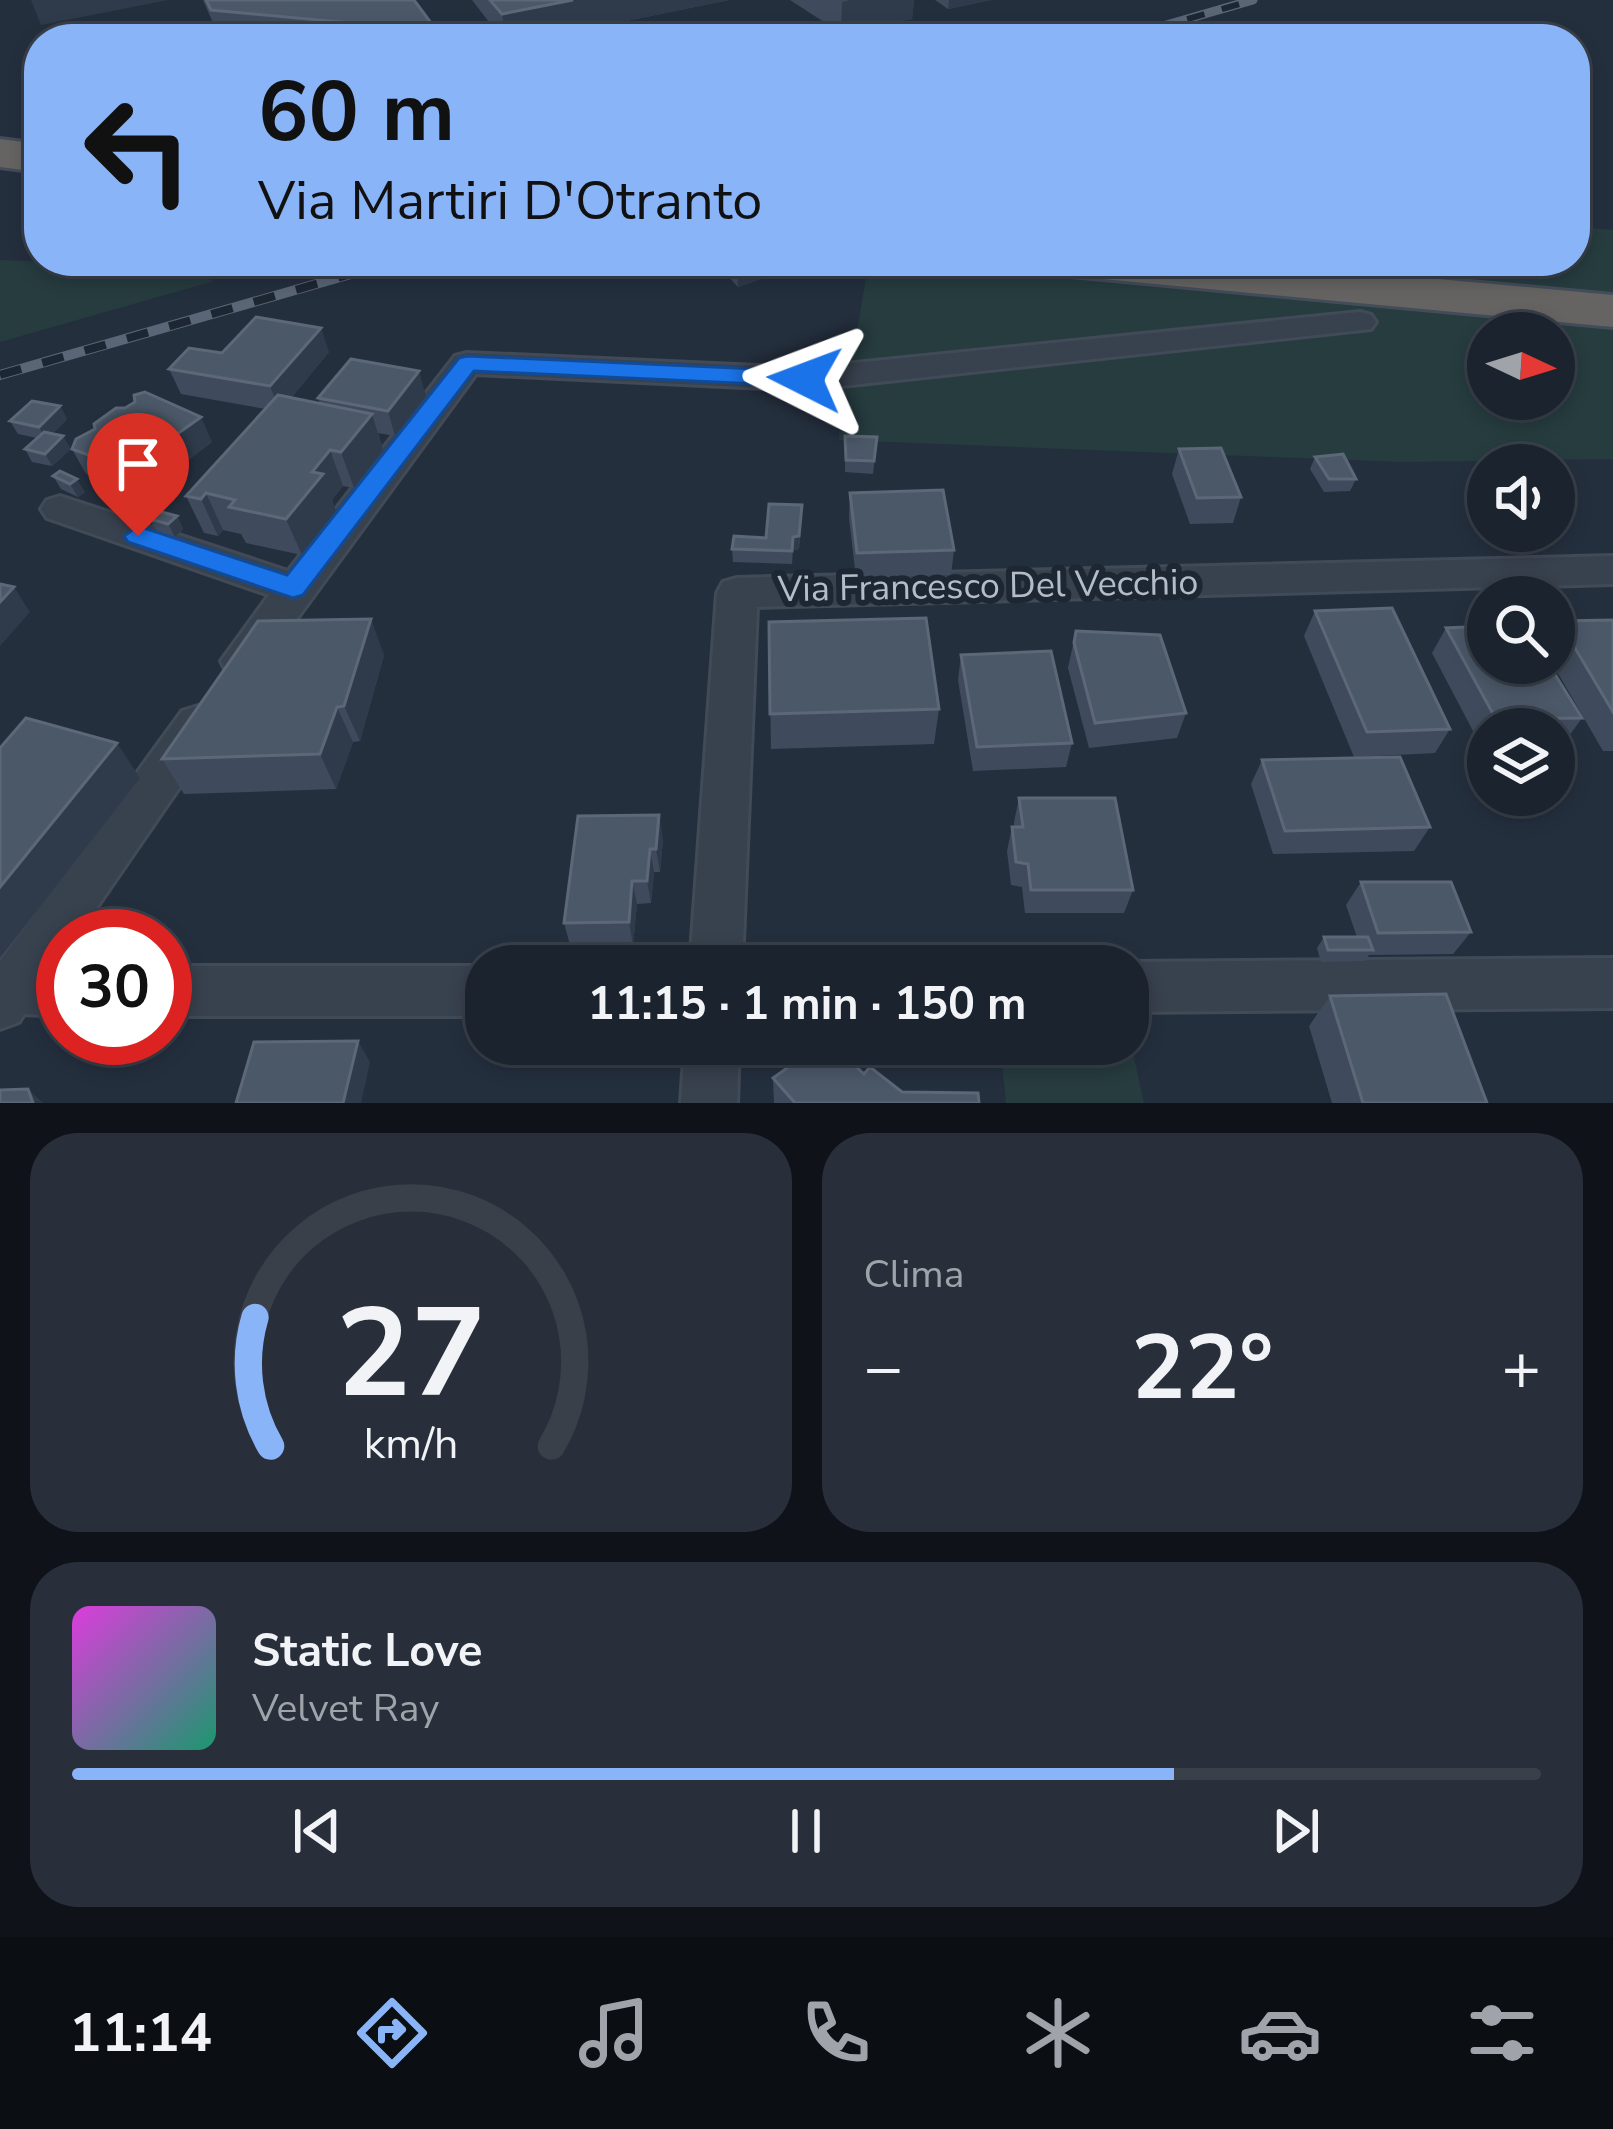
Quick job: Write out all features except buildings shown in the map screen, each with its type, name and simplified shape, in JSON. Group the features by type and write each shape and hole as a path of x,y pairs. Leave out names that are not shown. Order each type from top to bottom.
{"highway":[{"path":"1234,276 1613,311"},
{"path":"1504,276 1613,286"}],"street":[{"path":"4,994 293,588 467,363 805,379 1360,322"},
{"path":"60,509 293,588"},
{"name":"Via Francesco Del Vecchio","path":"717,945 737,592 1613,570"},
{"path":"1149,987 1613,982"},
{"path":"192,991 465,991"},
{"path":"4,994 36,992"},
{"path":"709,1103 711,1065"}],"green space":[{"path":"1590,228 1613,230 1613,459 1575,460 1575,444 1467,444 1467,461 1402,462 839,440 842,361 853,353 866,276 1590,276"},
{"path":"0,260 24,261 24,276 199,276 214,281 0,342"},
{"path":"1002,1065 1136,1065 1144,1103 1006,1103"}],"railway":[{"path":"1170,24 1253,0"},
{"path":"0,375 344,276"}],"route":[{"path":"138,536 293,588 467,363 805,379"}]}
